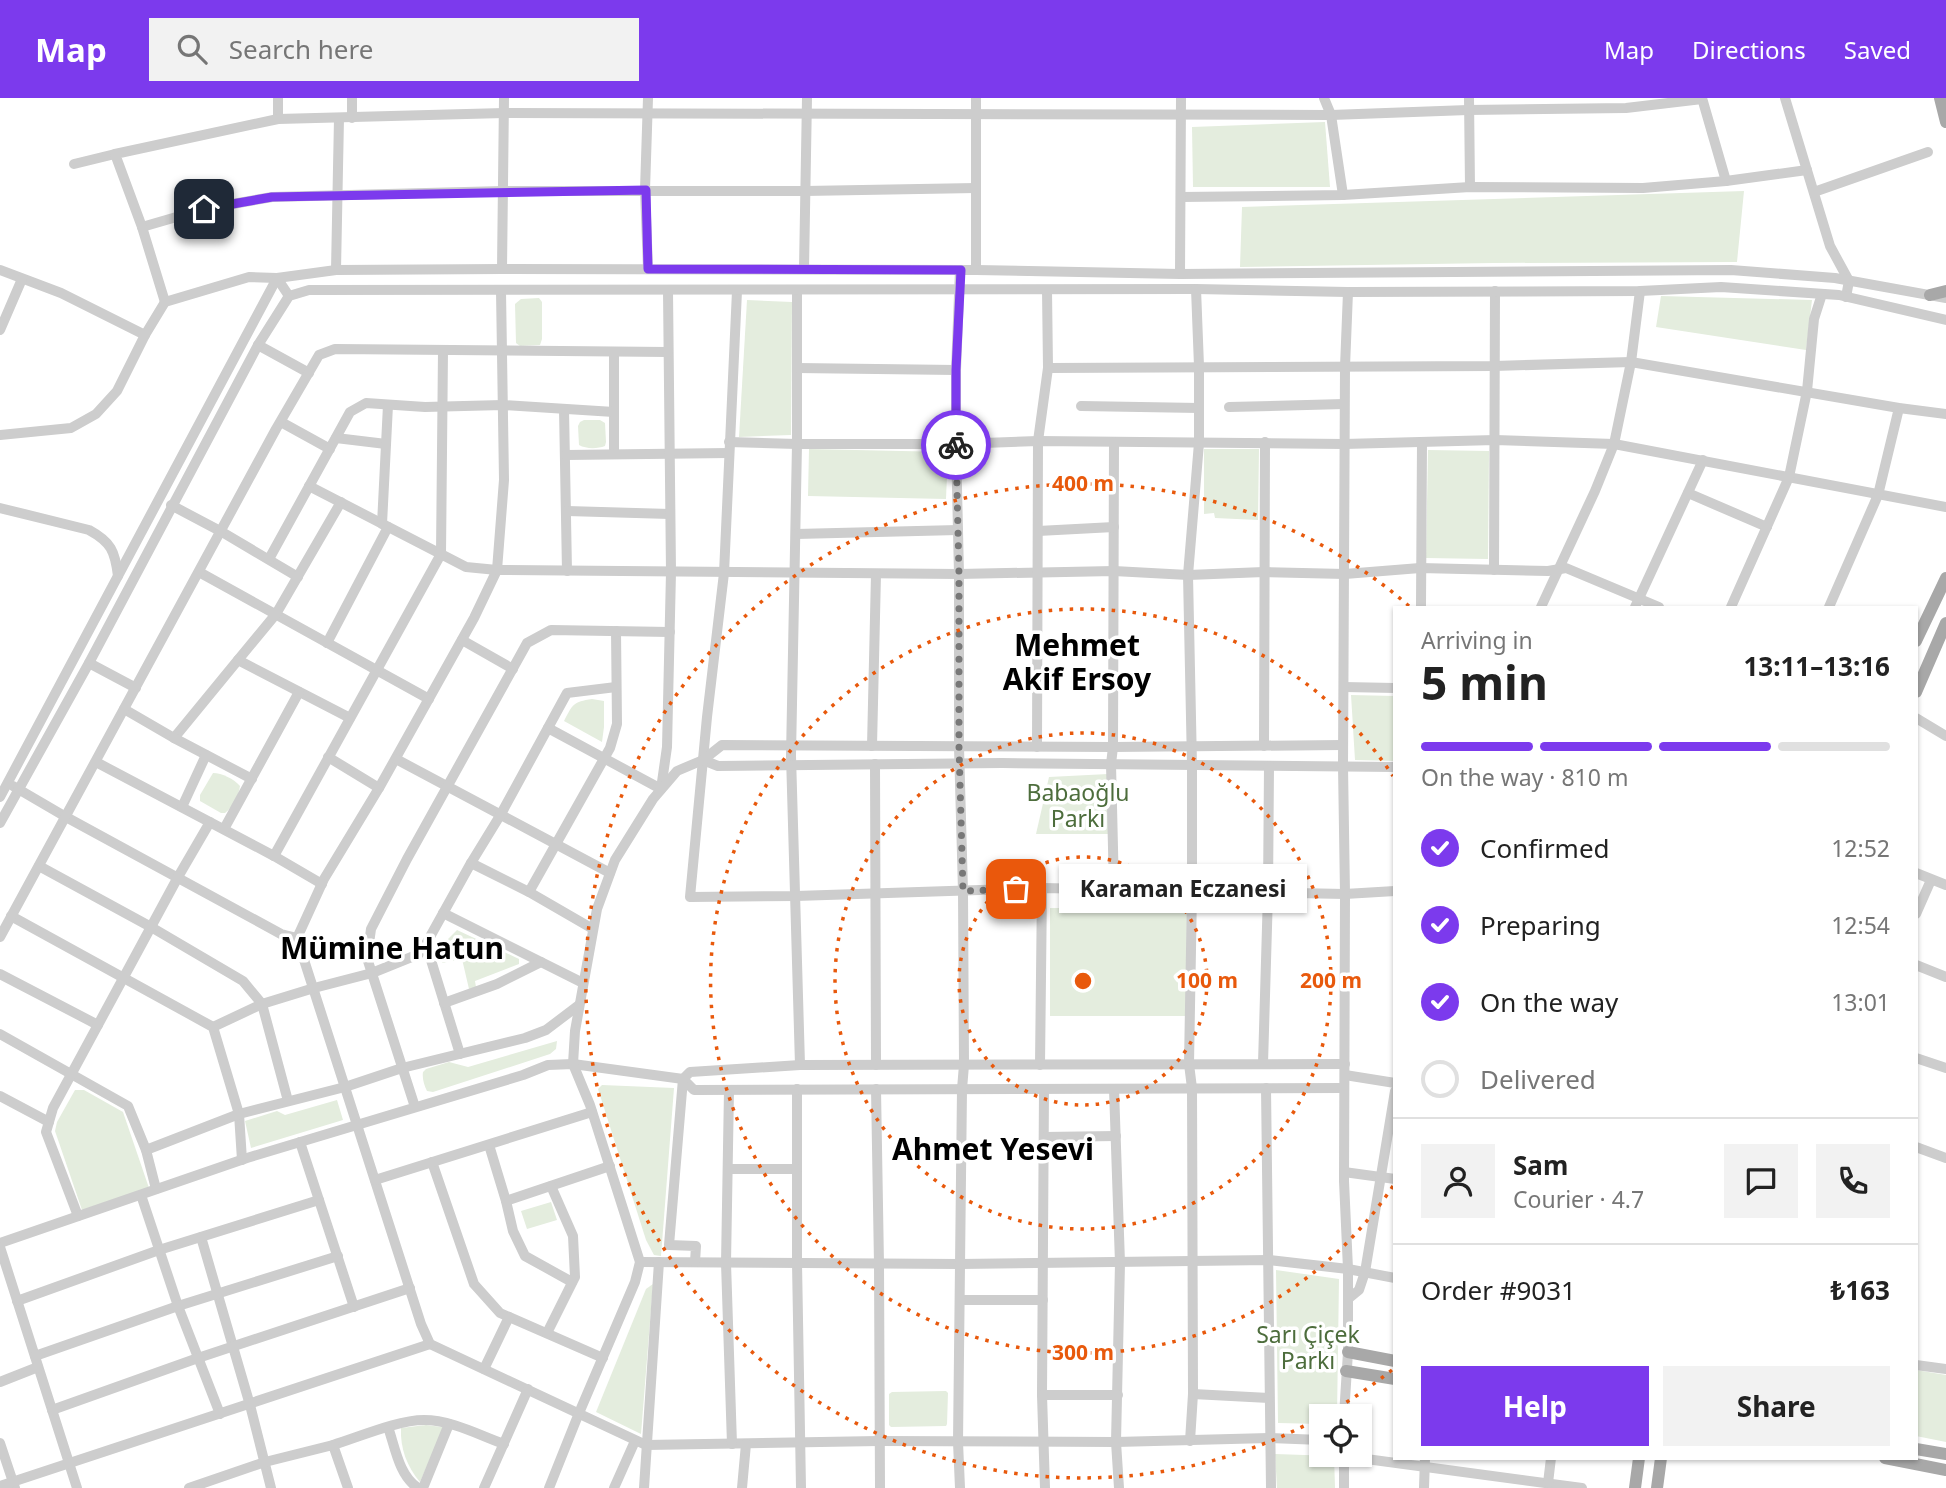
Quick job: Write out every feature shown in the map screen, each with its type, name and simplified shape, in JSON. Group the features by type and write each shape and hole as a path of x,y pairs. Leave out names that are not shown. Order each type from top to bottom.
{"main road":[{"path":"1940,98 1946,122"},
{"path":"1930,295 1946,291"},
{"path":"1918,637 1946,578"},
{"path":"1918,687 1946,623"},
{"path":"1348,1352 1393,1361"},
{"path":"1346,1371 1393,1379"},
{"path":"1918,1449 1946,1454"},
{"path":"1635,1488 1640,1460"},
{"path":"1657,1488 1661,1460"},
{"path":"1895,1460 1946,1470"}],"street":[{"path":"278,98 278,119"},
{"path":"352,98 352,118"},
{"path":"502,269 504,98"},
{"path":"648,98 648,269"},
{"path":"804,270 807,98"},
{"path":"976,98 976,270"},
{"path":"1180,274 1181,98"},
{"path":"1324,98 1331,116 1343,195"},
{"path":"1469,98 1469,187"},
{"path":"1785,98 1830,246 1849,281 1846,297"},
{"path":"75,164 278,119 504,113 1331,116 1468,110 1626,108 1702,99 1726,181"},
{"path":"337,270 339,118"},
{"path":"1814,192 1928,152"},
{"path":"115,154 142,227 165,302"},
{"path":"1181,197 1343,195 1469,187 1643,188 1807,170"},
{"path":"142,227 204,209 272,197 503,191 976,188"},
{"path":"0,270 61,293 145,335"},
{"path":"0,435 71,428 96,414 117,391 165,302 248,277 278,278 337,270 976,270 1180,274 1731,270 1849,281 1946,298"},
{"path":"960,1488 958,1442 964,1065 956,370 961,270"},
{"path":"278,278 289,296"},
{"path":"0,797 4,784 278,278"},
{"path":"0,330 22,279"},
{"path":"0,823 89,663 258,345 289,296 309,290 1196,289 1348,292 1640,291 1721,287 1846,297 1946,320"},
{"path":"1190,1441 1193,1394 1192,1088 1189,1064 1192,746 1188,575 1199,443 1196,289"},
{"path":"501,290 505,480 497,570 462,640 380,788 322,884 297,938 421,1324 430,1344 640,1443 1116,1443 1269,1438 1309,1440"},
{"path":"737,290 724,573 690,897 1042,888 1345,894 1393,891"},
{"path":"1037,747 1038,441 1048,368 1047,290"},
{"path":"662,789 667,747 671,572 668,291"},
{"path":"797,291 792,765 800,1066"},
{"path":"1494,570 1495,291"},
{"path":"1541,606 1614,444 1631,362 1640,291"},
{"path":"1345,1404 1348,1352 1348,1269 1344,1172 1343,745 1344,444 1348,292"},
{"path":"1731,606 1790,477 1807,391 1814,319 1822,294"},
{"path":"258,345 309,373"},
{"path":"1,931 12,916 320,355 335,349 668,352"},
{"path":"274,856 441,554 443,350"},
{"path":"614,352 614,454"},
{"path":"1048,368 1494,366 1631,362 1946,414"},
{"path":"797,368 956,370"},
{"path":"269,559 350,412 366,403 442,407 503,405 614,412"},
{"path":"1229,407 1345,404"},
{"path":"327,643 385,525 388,405"},
{"path":"1081,406 1199,408"},
{"path":"1829,606 1878,495 1899,408"},
{"path":"564,409 567,571"},
{"path":"281,422 330,449"},
{"path":"336,438 386,444"},
{"path":"566,455 669,453 797,444 1038,441 1344,444 1495,440 1614,444 1946,507"},
{"path":"1114,442 1114,747 1111,764 1114,890"},
{"path":"1264,746 1265,442"},
{"path":"1421,606 1422,442"},
{"path":"309,486 466,567 497,570 876,574 1114,571 1188,575 1264,572 1345,574 1420,568 1566,568 1637,603 1703,460"},
{"path":"1688,493 1767,527"},
{"path":"174,738 276,614 341,502"},
{"path":"171,506 222,532 298,577"},
{"path":"0,508 89,530 102,537 116,557 118,576"},
{"path":"567,511 670,514"},
{"path":"1038,531 1114,527"},
{"path":"796,534 958,530"},
{"path":"199,572 429,699"},
{"path":"872,746 876,574"},
{"path":"415,1107 368,958 371,929 407,859 527,643 551,630 670,632"},
{"path":"529,892 610,748 617,724 616,631"},
{"path":"462,640 513,668"},
{"path":"238,660 350,718"},
{"path":"89,663 136,688"},
{"path":"213,1027 261,1004 372,973 419,954 567,694 616,687"},
{"path":"1344,687 1393,688"},
{"path":"224,829 299,692"},
{"path":"124,709 252,779"},
{"path":"1918,719 1946,736"},
{"path":"548,728 662,789"},
{"path":"549,1488 635,1282 640,1262 593,1112 573,1064 579,1005 597,909 615,860 653,799 677,771 703,760 722,746 1343,745"},
{"path":"182,807 206,755"},
{"path":"328,757 380,788"},
{"path":"396,759 610,873"},
{"path":"703,760 718,766 961,763 1393,767"},
{"path":"96,762 322,884"},
{"path":"875,764 876,1065"},
{"path":"1263,1064 1269,766"},
{"path":"4,784 19,789 281,934 297,938"},
{"path":"78,1216 46,1132 53,1108 210,822"},
{"path":"471,863 593,929"},
{"path":"39,866 243,981 261,1004 288,1101"},
{"path":"1918,874 1946,885"},
{"path":"1918,909 1931,880"},
{"path":"1040,1065 1042,888"},
{"path":"443,913 583,983"},
{"path":"12,916 213,1027 239,1114 242,1160"},
{"path":"426,944 460,1054"},
{"path":"444,1003 497,984 541,962"},
{"path":"1918,966 1946,977"},
{"path":"0,974 98,1025"},
{"path":"146,1150 239,1114 345,1087 402,1068 525,1038 546,1030 579,1005"},
{"path":"0,1034 128,1106 146,1150 156,1189"},
{"path":"1918,1059 1946,1068"},
{"path":"77,1488 0,1245 242,1160 523,1075 548,1065 573,1064 683,1079 694,1090 1345,1088"},
{"path":"695,1262 696,1246 669,1245 683,1079 690,1072 800,1066 1263,1064 1345,1070 1393,1082"},
{"path":"1266,1088 1271,1488"},
{"path":"797,1089 801,1488"},
{"path":"876,1089 880,1488"},
{"path":"1044,1089 1042,1395 1045,1488"},
{"path":"1114,1089 1120,1263 1116,1443 1119,1488"},
{"path":"729,1090 726,1263 732,1444"},
{"path":"0,1096 49,1122"},
{"path":"1348,1299 1359,1290 1365,1272 1393,1103"},
{"path":"375,1180 593,1112"},
{"path":"1044,1137 1116,1136"},
{"path":"300,1142 354,1307"},
{"path":"489,1144 513,1231 525,1256 572,1282"},
{"path":"1918,1151 1946,1158"},
{"path":"432,1162 474,1284 500,1313 603,1358"},
{"path":"506,1201 610,1166"},
{"path":"728,1169 797,1169"},
{"path":"1344,1172 1393,1180"},
{"path":"547,1333 575,1277 573,1237 551,1186"},
{"path":"141,1195 178,1306 220,1414"},
{"path":"17,1301 159,1250 320,1200"},
{"path":"201,1237 271,1488"},
{"path":"0,1382 36,1361 178,1306 338,1256"},
{"path":"640,1262 1044,1264 1269,1260 1348,1269 1393,1278"},
{"path":"644,1488 640,1443 659,1262"},
{"path":"52,1410 233,1346 410,1288"},
{"path":"960,1300 1043,1300"},
{"path":"484,1369 509,1317"},
{"path":"0,1443 5,1485 430,1344"},
{"path":"1918,1365 1946,1369"},
{"path":"484,1488 528,1389"},
{"path":"1193,1394 1269,1398"},
{"path":"1042,1395 1118,1395"},
{"path":"197,1487 265,1462 333,1445 388,1427 424,1420 449,1424 504,1444"},
{"path":"388,1427 405,1475 420,1488 449,1424"},
{"path":"614,1488 640,1443"},
{"path":"742,1488 746,1444"},
{"path":"333,1445 348,1488"},
{"path":"1372,1457 1393,1459"},
{"path":"1402,1460 1425,1462 1507,1483 1548,1483 1582,1488"},
{"path":"1548,1483 1550,1460"},
{"path":"1424,1488 1425,1462"},
{"path":"1344,1467 1344,1488"}],"green space":[{"path":"1325,122 1330,187 1193,187 1192,127"},
{"path":"1744,191 1737,262 1240,267 1242,207"},
{"path":"1661,296 1812,300 1806,350 1656,327"},
{"path":"539,298 542,302 540,345 520,346 516,343 515,304 521,299"},
{"path":"747,300 792,302 791,435 739,437"},
{"path":"584,420 600,420 605,423 605,446 592,448 579,445 578,426"},
{"path":"809,449 948,452 946,499 808,496"},
{"path":"1204,449 1259,449 1258,520 1215,518 1214,513 1204,514"},
{"path":"1428,450 1489,451 1488,559 1426,558"},
{"path":"1351,695 1393,696 1393,761 1355,760"},
{"path":"592,699 604,701 602,742 564,721 574,705"},
{"path":"213,773 228,777 240,786 235,801 225,813 200,801 200,795"},
{"name":"Babaoğlu Parkı","path":"1108,774 1108,834 1036,834 1049,777"},
{"path":"1050,908 1187,908 1186,1016 1050,1016"},
{"path":"457,930 519,959 519,964 475,981 476,987 469,989 462,959 442,963 447,940"},
{"path":"557,1041 556,1049 550,1054 433,1092 427,1091 424,1084 423,1072 426,1069 449,1062 468,1067"},
{"path":"602,1085 674,1088 661,1256 654,1255 646,1240 598,1089"},
{"path":"75,1090 84,1090 123,1112 149,1188 82,1210 55,1131 57,1122"},
{"path":"337,1100 343,1120 251,1148 245,1121 277,1111 285,1115"},
{"path":"551,1202 557,1220 527,1229 521,1211"},
{"name":"Sarı Çiçek Parkı","path":"1276,1270 1339,1279 1337,1404 1309,1404 1309,1424 1278,1423"},
{"path":"653,1284 641,1434 596,1412 646,1289"},
{"path":"1918,1370 1946,1375 1946,1442 1918,1436"},
{"path":"946,1391 946,1426 889,1425 889,1394 892,1392"},
{"path":"426,1425 443,1429 420,1482 405,1457 401,1428"},
{"path":"1275,1454 1309,1455 1309,1467 1334,1467 1335,1488 1277,1488"}],"way so far":[{"path":"956,445 963,891 1016,889"}],"place":[{"name":"Karaman Eczanesi","path":"1016,889"}],"district":[{"name":"Mehmet Akif Ersoy","path":"1077,661"},
{"name":"Mümine Hatun","path":"392,947"},
{"name":"Ahmet Yesevi","path":"993,1148"}],"route":[{"path":"204,209 272,197 338,194 646,190 648,269 961,270 956,370 956,445"}]}
